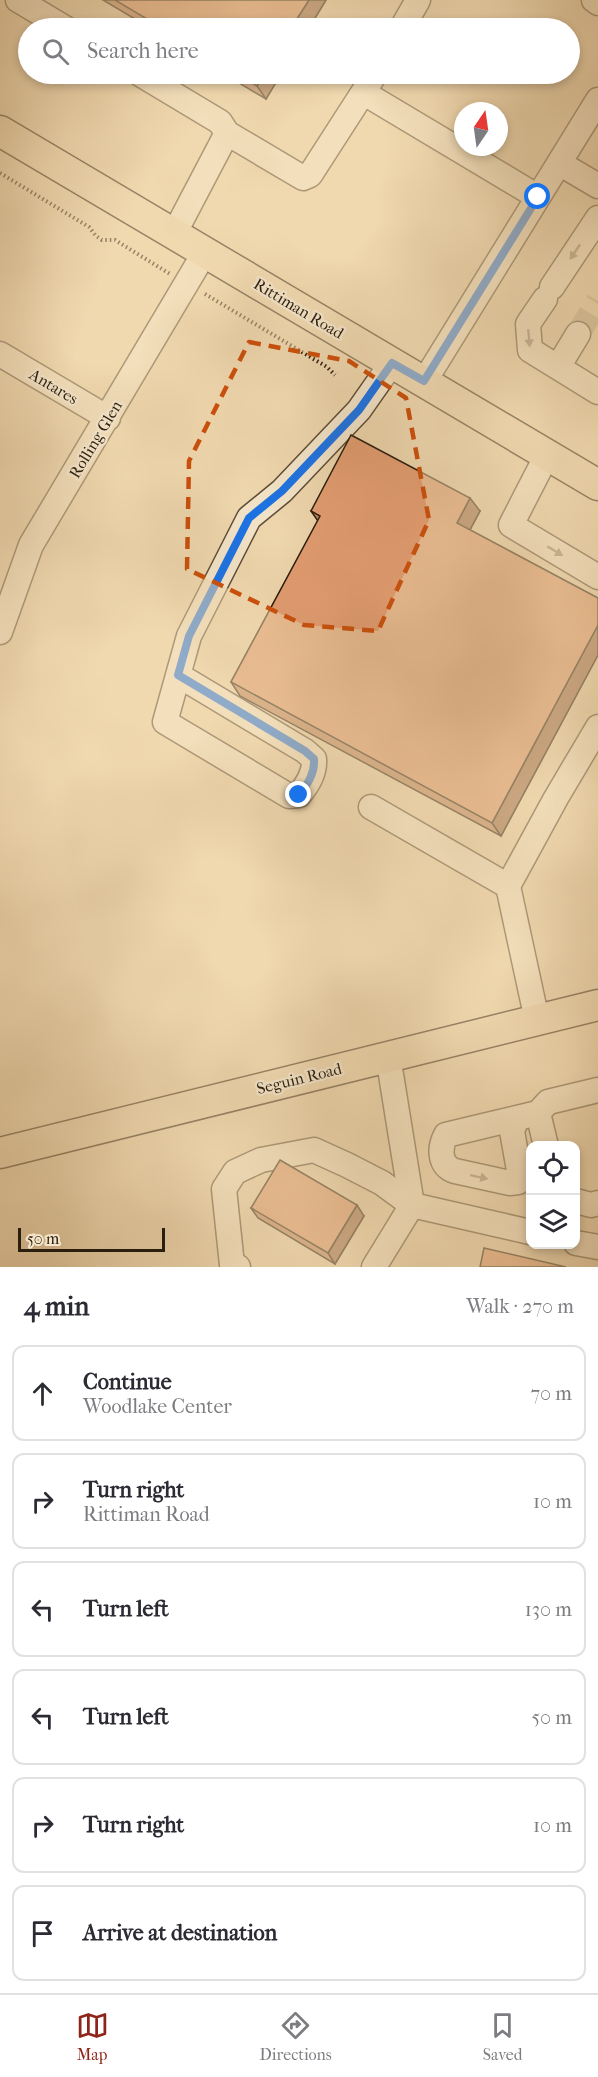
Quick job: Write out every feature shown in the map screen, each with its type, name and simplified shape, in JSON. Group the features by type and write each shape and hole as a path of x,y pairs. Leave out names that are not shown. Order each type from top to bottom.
{"main road":[{"name":"Rittiman Road","path":"0,131 598,485"},
{"name":"Seguin Road","path":"0,1153 598,1005"}],"street":[{"path":"18,0 48,18"},
{"path":"408,18 418,0"},
{"path":"594,0 598,3"},
{"path":"157,84 220,122 227,133 303,178 310,175 368,84"},
{"path":"370,84 538,197"},
{"path":"424,381 598,100"},
{"path":"174,234 227,133"},
{"path":"559,163 598,186"},
{"path":"598,218 528,324 530,350 598,392"},
{"name":"Rolling Glen","path":"0,632 31,545 205,252"},
{"path":"558,367 578,334"},
{"name":"Antares","path":"0,354 108,418"},
{"path":"178,675 305,751 314,759 315,768 308,785 299,795 289,796 165,722 178,675 189,636 249,518 282,491 359,410 392,363"},
{"path":"547,455 512,525 598,577"},
{"path":"537,1020 508,886 598,727"},
{"path":"371,807 508,886"},
{"path":"374,1267 412,1205 388,1056"},
{"path":"522,1121 518,1182 510,1183 447,1168 442,1154 446,1135 522,1121 548,1102 598,1092"},
{"path":"522,1121 541,1141"},
{"path":"402,1142 442,1154"},
{"path":"238,1267 232,1265 224,1190 236,1172 261,1160 314,1150 373,1179 412,1205 526,1231"},
{"path":"407,1171 442,1154"},
{"path":"580,1202 598,1203"},
{"path":"580,1244 598,1247"}],"path":[{"path":"0,173 90,226 96,236 102,240 115,240 165,271"},
{"path":"209,296 327,367 335,375"}],"highlighted area":[{"path":"249,342 349,361 406,398 429,520 378,631 304,625 187,569 189,461"}],"building":[{"path":"115,0 309,0 297,18 145,18"},
{"path":"351,435 470,498 457,523 598,598 598,625 492,823 231,682 320,516 311,511"},
{"path":"280,1160 357,1205 328,1253 251,1208"},
{"path":"484,1248 566,1267 480,1267"}],"tunnel":[{"path":"578,334 598,301"}],"route":[{"path":"299,795 308,785 315,768 314,759 305,751 178,675 189,636 249,518 282,491 359,410 392,363 424,381 538,197"}]}
